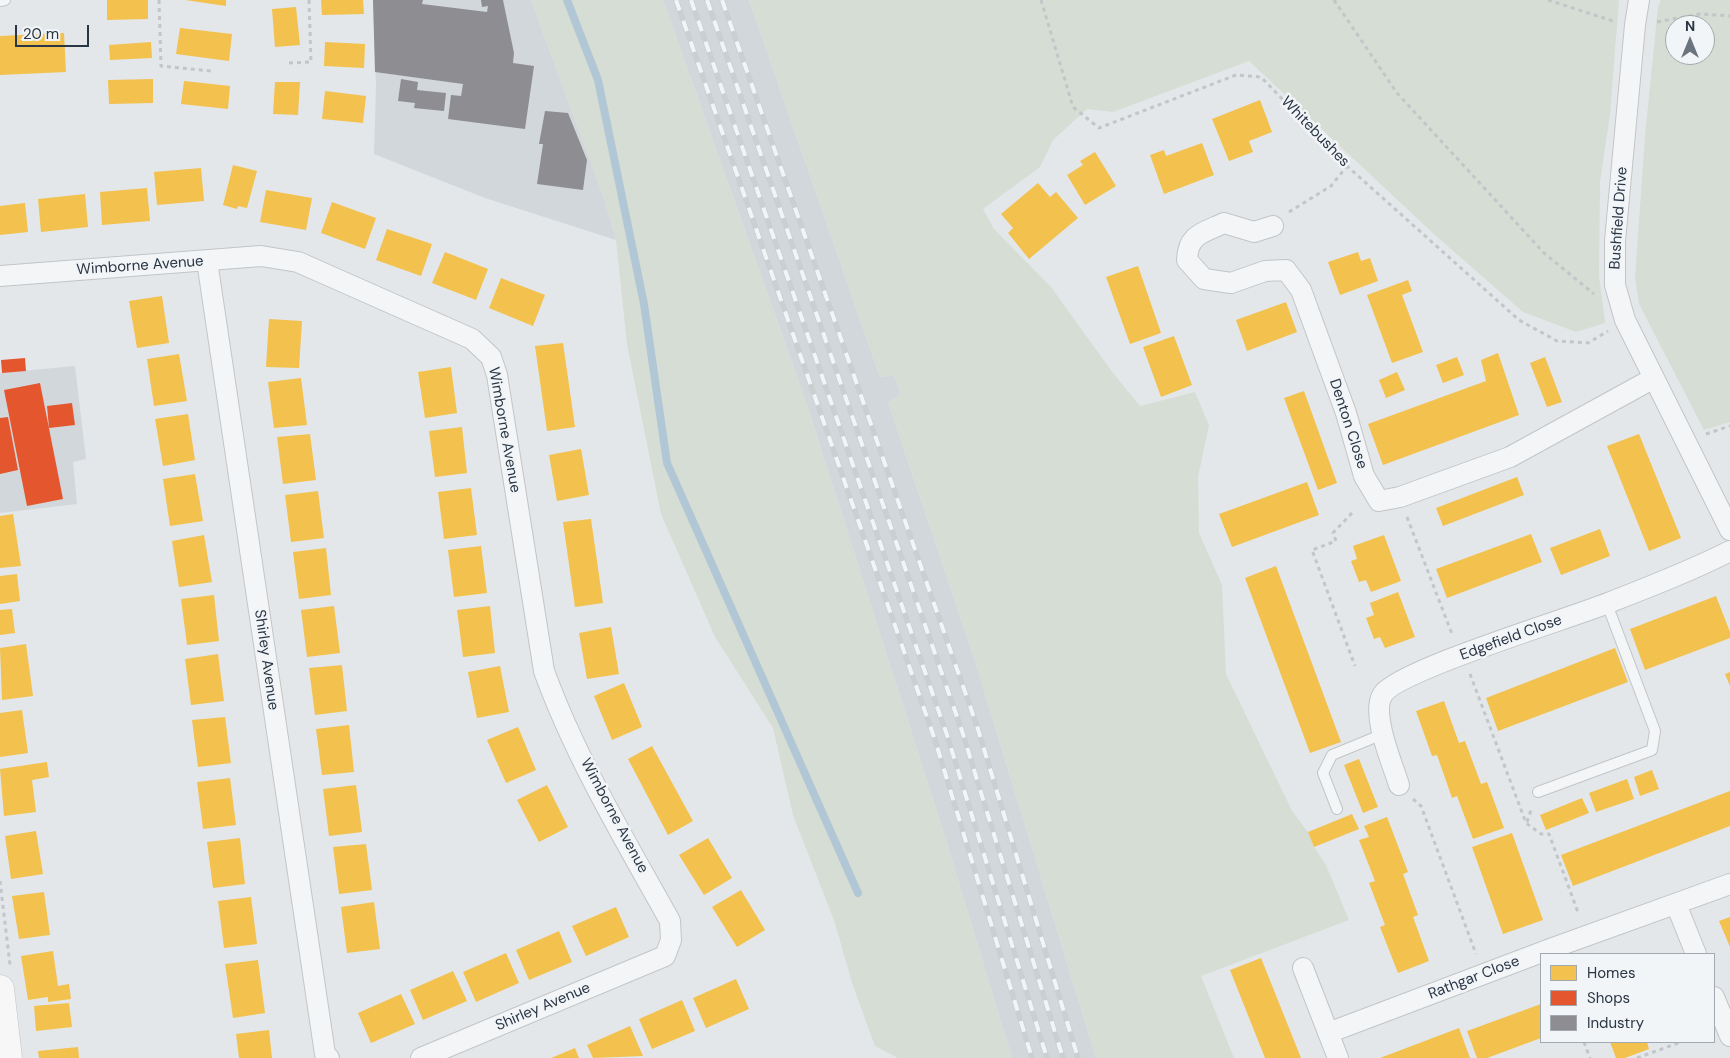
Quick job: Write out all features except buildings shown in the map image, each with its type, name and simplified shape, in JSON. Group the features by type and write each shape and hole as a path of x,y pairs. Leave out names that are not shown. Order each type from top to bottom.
{"main road":[{"path":"0,989 8,1058"}],"street":[{"name":"Bushfield Drive","path":"1639,0 1635,25 1615,241 1615,285 1625,320 1730,530"},
{"name":"Denton Close","path":"1274,226 1254,232 1224,223 1196,236 1188,246 1188,260 1204,279 1231,283 1265,271 1286,270 1301,290 1346,413 1364,476 1379,502 1400,497 1510,458 1654,378"},
{"name":"Wimborne Avenue","path":"0,276 261,256 298,262 472,339 491,357 497,375 544,671 556,705 604,801 670,921 671,940 665,956"},
{"name":"Shirley Avenue","path":"207,261 325,1054 329,1058"},
{"name":"Edgefield Close","path":"1399,785 1383,734 1379,712 1383,694 1399,682 1461,656 1607,604 1730,551"},
{"name":"Rathgar Close","path":"1542,953 1730,884"},
{"path":"1676,904 1696,953"},
{"name":"Rathgar Close","path":"1328,1033 1540,954"},
{"name":"Shirley Avenue","path":"421,1058 665,956"},
{"path":"1303,968 1338,1058"},
{"path":"1715,999 1730,1036"}],"lane":[{"path":"0,0 5,0"},
{"path":"1538,792 1652,750 1656,730 1607,604"},
{"path":"1337,810 1322,773 1332,755 1383,734"}],"path":[{"path":"159,0 161,66 211,71"},
{"path":"289,63 310,62 309,0"},
{"name":"Whitebushes","path":"1041,0 1073,107 1099,128 1236,74 1261,77 1347,166 1512,314 1526,324 1557,341 1588,343 1625,320"},
{"path":"1334,0 1404,100 1544,254 1625,320"},
{"path":"1274,226 1284,215 1331,186 1347,166"},
{"path":"1400,497 1461,656"},
{"path":"1352,513 1333,533 1336,541 1312,550 1355,666"},
{"path":"1399,785 1421,806 1484,974"},
{"path":"1584,1043 1590,1058"},
{"path":"1637,1058 1678,1043"}],"shaded area":[{"path":"373,0 531,0 604,198 616,240 485,198 374,154 376,86"},
{"path":"531,0 663,0 806,402 944,834 1012,1058 898,1058 875,1046 853,986 835,923 793,815 773,728 715,637 661,514 627,344 616,240 604,198"},
{"path":"663,0 749,0 880,377 894,375 901,394 888,402 975,661 1096,1058 1012,1058 944,834 806,402"},
{"path":"749,0 1619,0 1610,114 1600,182 1599,276 1605,323 1576,332 1523,312 1435,235 1249,61 1113,112 1087,109 1053,140 1040,167 983,209 994,229 1051,287 1113,373 1140,406 1195,392 1209,425 1198,477 1199,533 1222,585 1226,674 1292,811 1308,832 1314,847 1326,865 1349,920 1201,976 1234,1058 1096,1058 975,661 888,402 901,394 894,375 880,377"},
{"path":"1661,0 1730,0 1730,422 1704,430 1639,304 1635,278 1645,136 1658,7"},
{"path":"75,366 86,459 73,462 77,504 0,513 0,373"}],"waterway":[{"path":"567,0 598,80 644,304 667,463 858,893"}],"railway":[{"path":"676,0 935,740 1032,1058"},
{"path":"691,0 947,735 1047,1058"},
{"path":"707,0 962,731 1063,1058"},
{"path":"722,0 977,726 1078,1058"}]}
